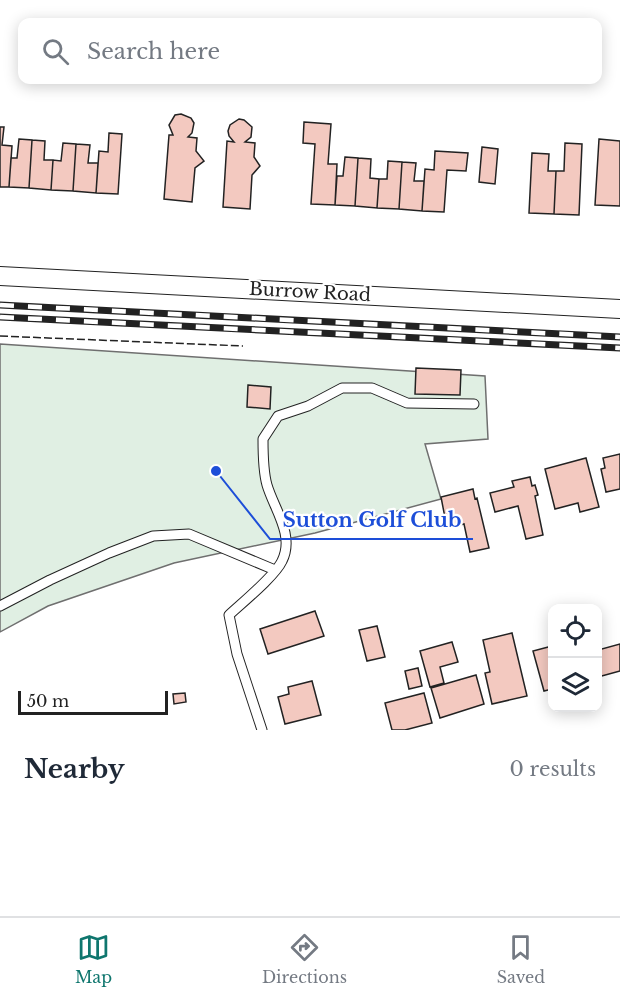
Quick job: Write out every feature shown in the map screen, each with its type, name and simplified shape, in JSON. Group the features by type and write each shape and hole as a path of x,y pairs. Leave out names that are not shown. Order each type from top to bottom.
{"street":[{"name":"Burrow Road","path":"0,276 620,309"}],"lane":[{"path":"262,730 237,654 229,615 261,586 282,561 286,537 282,519 267,484 263,438 278,416 308,405 342,388 372,388 407,404 474,404"},
{"path":"0,606 109,553 153,536 189,534 275,570"}],"green space":[{"path":"0,344 485,376 488,439 425,444 441,499 315,533 174,563 48,606 0,632"}],"building":[{"path":"181,114 191,118 194,123 192,133 188,137 197,138 196,151 204,161 195,168 192,202 164,199 169,135 173,135 169,125 175,115"},
{"path":"239,119 252,127 251,137 245,142 255,143 254,157 260,166 252,175 250,209 223,207 227,141 234,142 228,131 230,125"},
{"path":"304,122 331,124 328,164 337,164 335,205 311,204 315,144 303,143"},
{"path":"0,127 4,127 2,145 12,146 9,187 0,187"},
{"path":"109,133 122,134 118,194 96,193 99,151 108,152"},
{"path":"19,139 32,140 29,188 9,187 11,158 17,158"},
{"path":"599,139 620,141 620,206 595,205"},
{"path":"32,140 45,141 44,160 53,160 51,190 29,188"},
{"path":"63,143 76,144 73,191 51,190 53,160 61,161"},
{"path":"565,143 582,144 579,215 554,214 556,171 564,171"},
{"path":"76,144 90,145 88,163 98,163 96,193 73,191"},
{"path":"482,147 498,149 495,184 479,182"},
{"path":"435,151 468,153 466,171 447,170 444,212 422,211 425,169 434,170"},
{"path":"532,153 549,154 548,171 556,171 554,214 529,213"},
{"path":"345,157 358,158 355,206 335,205 337,176 343,176"},
{"path":"358,158 371,159 370,178 379,179 377,208 355,206"},
{"path":"388,161 402,162 399,209 377,208 379,179 387,179"},
{"path":"402,162 416,163 414,181 424,181 422,211 399,209"},
{"path":"416,368 461,370 460,395 415,394"},
{"path":"248,385 271,387 270,409 247,407"},
{"path":"620,454 620,489 606,492 601,469 605,468 603,458"},
{"path":"586,458 599,507 580,512 578,503 555,509 545,469"},
{"path":"530,477 532,486 535,485 538,495 535,496 543,535 526,539 518,506 495,512 490,493 514,487 512,481"},
{"path":"473,489 489,548 470,552 464,524 447,528 441,497"},
{"path":"315,611 324,636 268,654 260,629"},
{"path":"377,626 385,657 367,661 359,630"},
{"path":"512,633 527,696 492,704 485,673 490,672 483,640"},
{"path":"452,642 458,662 440,667 444,683 430,687 420,651"},
{"path":"620,644 620,671 602,676 602,649"},
{"path":"548,647 548,690 544,691 533,651"},
{"path":"418,668 422,686 409,689 405,671"},
{"path":"476,675 484,704 440,718 431,688"},
{"path":"312,681 321,715 285,724 278,697 289,694 288,687"},
{"path":"185,693 186,702 174,704 173,694"},
{"path":"424,693 432,723 405,730 392,730 385,703"}],"railway":[{"path":"0,305 620,337"},
{"path":"0,317 620,348"}],"fence":[{"path":"0,336 243,346"}],"place":[{"name":"Sutton Golf Club","path":"216,471"}]}
